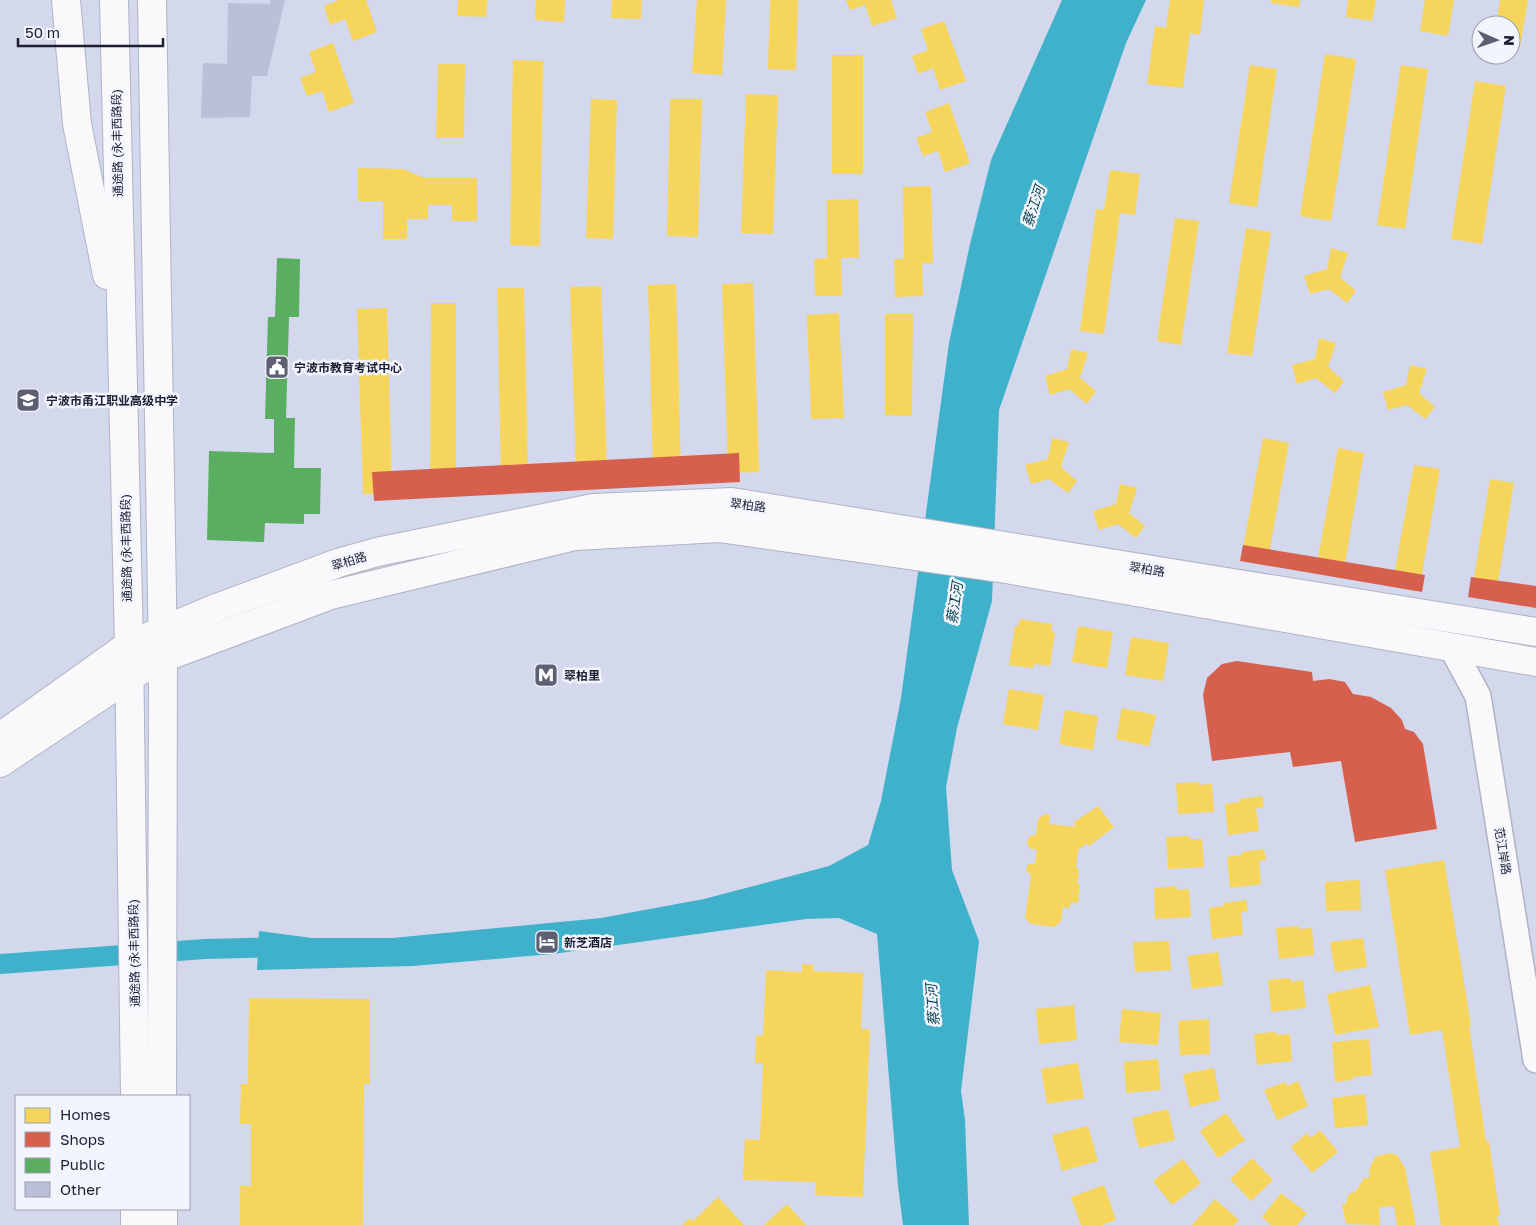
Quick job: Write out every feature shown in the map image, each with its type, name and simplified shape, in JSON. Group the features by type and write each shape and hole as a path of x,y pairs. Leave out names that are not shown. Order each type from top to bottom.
{"main road":[{"path":"66,0 77,124 121,349"},
{"name":"通途路 (永丰西路段)","path":"114,0 129,646 135,1095"},
{"path":"152,0 163,658 162,1095"},
{"path":"153,43 165,0"},
{"name":"翠柏路","path":"0,737 129,646 214,608 338,563 377,552 593,508 732,502 896,541"},
{"name":"翠柏路","path":"0,763 129,677 163,658 331,595 575,536 719,528 896,541 1536,632"},
{"name":"翠柏路","path":"1009,558 1452,648 1536,662"},
{"path":"135,1210 135,1225"},
{"path":"163,1210 163,1225"}],"street":[{"name":"范江岸路","path":"1452,648 1478,696 1536,1060"}],"water":[{"name":"蔡江河","path":"1062,0 1146,0 1126,43 999,410 992,601 957,728 946,787 952,870 979,941 961,1091 965,1120 969,1225 903,1225 898,1186 877,934 839,918 806,919 553,954 413,966 257,970 259,931 312,938 392,938 601,918 704,899 829,866 868,845 881,801 901,698 949,343 970,244 991,160"}],"building: Homes":[{"path":"339,0 366,0 377,32 353,41 345,19 330,25 324,6"},
{"path":"458,0 487,0 486,17 457,16"},
{"path":"536,0 565,0 564,22 535,20"},
{"path":"612,0 642,0 641,19 611,18"},
{"path":"697,0 726,0 722,75 692,73"},
{"path":"770,0 798,0 796,70 768,69"},
{"path":"846,0 891,0 897,18 872,26 865,5 850,10"},
{"path":"1170,0 1204,0 1200,35 1190,33 1183,88 1147,84 1155,26 1166,28"},
{"path":"1271,0 1300,0 1299,7 1271,3"},
{"path":"1348,0 1376,0 1372,21 1346,17"},
{"path":"1425,0 1454,0 1448,36 1420,31"},
{"path":"1500,0 1528,0 1521,41 1521,15 1498,15"},
{"path":"944,21 966,81 940,90 933,68 918,74 912,56 928,50 921,29"},
{"path":"333,43 354,103 329,112 322,91 307,96 300,78 316,72 309,52"},
{"path":"1325,54 1356,59 1331,221 1300,216"},
{"path":"832,55 863,55 863,174 832,174"},
{"path":"513,60 543,61 540,246 510,245"},
{"path":"438,64 465,64 464,138 436,138"},
{"path":"1250,65 1277,69 1257,207 1229,203"},
{"path":"1401,65 1428,69 1405,229 1377,225"},
{"path":"1475,81 1506,86 1482,244 1451,239"},
{"path":"746,94 778,95 773,234 741,233"},
{"path":"591,99 617,100 613,239 586,238"},
{"path":"670,99 702,99 698,237 667,236"},
{"path":"949,103 970,163 945,172 938,151 923,156 916,138 932,132 925,112"},
{"path":"358,168 403,169 424,178 477,178 477,221 452,221 452,205 428,205 428,219 407,219 407,239 383,239 383,201 358,201"},
{"path":"1110,170 1140,174 1135,215 1120,213 1104,334 1080,331 1096,209 1104,210"},
{"path":"931,186 933,263 922,263 923,296 895,297 894,259 904,259 903,187"},
{"path":"858,199 859,258 841,258 842,296 815,296 814,259 827,258 827,200"},
{"path":"1175,218 1199,221 1181,345 1157,341"},
{"path":"1246,228 1271,232 1252,356 1227,353"},
{"path":"1331,248 1348,253 1340,277 1356,291 1347,303 1329,289 1310,294 1304,276 1327,269"},
{"path":"753,283 759,472 728,473 722,284"},
{"path":"676,284 681,472 653,473 648,285"},
{"path":"601,286 607,474 576,475 570,287"},
{"path":"497,288 524,288 528,479 501,480"},
{"path":"431,303 456,303 456,488 430,488"},
{"path":"387,308 392,493 363,494 357,309"},
{"path":"839,313 844,418 811,419 807,315"},
{"path":"885,314 913,314 912,416 885,415"},
{"path":"1319,338 1336,343 1328,367 1344,381 1335,393 1316,378 1297,384 1292,365 1315,359"},
{"path":"1071,349 1088,353 1080,378 1096,391 1087,404 1069,389 1050,395 1045,376 1067,369"},
{"path":"1410,365 1427,369 1419,393 1435,407 1425,419 1407,405 1388,410 1383,392 1406,385"},
{"path":"1052,438 1069,442 1061,467 1077,481 1068,493 1049,479 1031,484 1025,465 1048,459"},
{"path":"1263,438 1289,443 1268,559 1242,554"},
{"path":"1338,448 1364,453 1344,569 1317,564"},
{"path":"1414,465 1440,469 1420,585 1393,581"},
{"path":"1490,479 1514,483 1496,594 1472,590"},
{"path":"1120,484 1137,488 1129,513 1145,526 1136,538 1118,524 1099,530 1093,511 1116,504"},
{"path":"1020,619 1052,624 1051,631 1055,632 1050,666 1034,664 1033,668 1009,665 1015,626 1018,626"},
{"path":"1078,626 1113,632 1107,668 1072,662"},
{"path":"1131,637 1169,643 1163,681 1125,675"},
{"path":"1315,687 1326,761 1301,765 1298,749 1264,754 1258,710 1292,705 1290,691"},
{"path":"1009,689 1044,695 1038,730 1003,724"},
{"path":"1122,708 1156,715 1149,746 1116,739"},
{"path":"1065,710 1098,716 1093,750 1059,744"},
{"path":"1409,753 1420,827 1394,831 1392,815 1359,820 1352,776 1386,771 1384,757"},
{"path":"1199,782 1199,785 1212,784 1214,812 1178,814 1176,783"},
{"path":"1262,796 1264,807 1256,808 1259,831 1228,835 1225,804 1240,802 1240,799"},
{"path":"1098,806 1114,827 1089,846 1087,843 1078,850 1076,868 1079,869 1077,884 1080,884 1078,903 1070,902 1070,908 1063,907 1061,921 1055,927 1031,924 1025,918 1031,875 1026,871 1028,864 1035,864 1037,850 1029,848 1027,842 1030,836 1036,835 1038,819 1045,814 1050,815 1049,824 1076,827 1073,823"},
{"path":"1189,836 1190,839 1202,839 1204,867 1168,869 1166,837"},
{"path":"1264,849 1266,860 1259,861 1261,884 1230,888 1227,857 1242,855 1242,852"},
{"path":"1444,860 1471,1026 1469,1026 1486,1142 1489,1141 1500,1216 1497,1216 1499,1225 1441,1225 1430,1152 1460,1147 1442,1030 1410,1035 1385,870"},
{"path":"1360,880 1361,910 1326,911 1325,882"},
{"path":"1177,886 1177,890 1189,889 1191,917 1155,919 1154,888"},
{"path":"1246,900 1248,911 1241,912 1243,935 1212,939 1209,908 1224,906 1224,903"},
{"path":"1298,926 1299,929 1312,928 1314,955 1279,959 1276,928"},
{"path":"1363,938 1367,967 1335,972 1330,942"},
{"path":"1169,941 1171,970 1135,972 1133,942"},
{"path":"1218,952 1223,985 1192,989 1187,956"},
{"path":"802,964 814,965 813,971 863,973 861,1029 870,1029 863,1197 815,1195 816,1182 743,1180 745,1139 760,1140 763,1063 755,1063 756,1035 763,1036 766,970 802,972"},
{"path":"1290,978 1291,982 1303,980 1306,1008 1271,1012 1268,980"},
{"path":"1370,985 1379,1027 1335,1035 1327,994"},
{"path":"249,998 370,999 370,1084 364,1084 363,1225 240,1225 240,1186 251,1186 251,1124 240,1124 241,1084 248,1084"},
{"path":"1074,1005 1077,1040 1039,1044 1036,1009"},
{"path":"1122,1009 1161,1013 1158,1045 1119,1042"},
{"path":"1209,1019 1210,1054 1180,1055 1178,1021"},
{"path":"1276,1032 1277,1035 1290,1034 1292,1061 1257,1065 1254,1034"},
{"path":"1369,1039 1372,1075 1353,1077 1353,1080 1335,1082 1332,1042"},
{"path":"1158,1059 1161,1090 1126,1093 1124,1062"},
{"path":"1078,1063 1084,1098 1047,1104 1041,1069"},
{"path":"1214,1068 1220,1100 1190,1107 1183,1074"},
{"path":"1298,1081 1308,1106 1277,1120 1264,1090 1285,1082 1287,1086"},
{"path":"1365,1094 1368,1125 1335,1128 1332,1098"},
{"path":"1168,1109 1175,1140 1139,1148 1132,1118"},
{"path":"1226,1113 1245,1140 1218,1158 1200,1131"},
{"path":"1088,1126 1098,1161 1062,1171 1052,1135"},
{"path":"1320,1130 1338,1152 1312,1173 1291,1147 1307,1133 1311,1138"},
{"path":"1389,1153 1397,1155 1405,1168 1416,1225 1397,1225 1394,1206 1379,1207 1380,1225 1346,1224 1342,1204 1346,1204 1348,1195 1356,1191 1364,1178 1370,1177 1369,1170 1375,1157"},
{"path":"1252,1158 1273,1180 1251,1201 1230,1179"},
{"path":"1183,1159 1201,1183 1172,1205 1153,1181"},
{"path":"1104,1185 1116,1220 1102,1225 1081,1225 1071,1197"},
{"path":"1281,1193 1307,1213 1297,1225 1271,1225 1262,1217"},
{"path":"718,1197 744,1225 682,1225 690,1218 693,1221"},
{"path":"1215,1199 1239,1220 1234,1225 1192,1225"},
{"path":"787,1204 806,1225 764,1225"}],"building: Shops":[{"path":"739,453 740,482 374,501 372,472"},
{"path":"1243,545 1425,575 1422,592 1240,561"},
{"path":"1471,577 1536,586 1536,608 1468,597"},
{"path":"1237,661 1312,672 1313,681 1329,679 1345,682 1353,694 1371,697 1391,708 1402,720 1405,729 1414,732 1423,744 1437,829 1355,842 1341,761 1293,767 1290,752 1212,761 1203,695 1207,678 1222,664"}],"building: Public":[{"name":"宁波市教育考试中心","path":"277,258 300,259 299,317 289,317 286,418 295,418 294,468 321,468 320,514 304,514 304,524 265,523 264,542 207,540 209,451 274,453 274,419 265,419 268,317 275,317"}],"building: Other":[{"path":"270,0 285,0 267,76 252,76 250,117 201,118 203,63 227,64 228,3 270,4"}],"waterway":[{"path":"0,964 205,949 285,947"}],"place":[{"name":"宁波市教育考试中心","path":"277,367"},
{"name":"宁波市甬江职业高级中学","path":"28,400"},
{"name":"翠柏里","path":"546,675"},
{"name":"新芝酒店","path":"547,942"}]}
